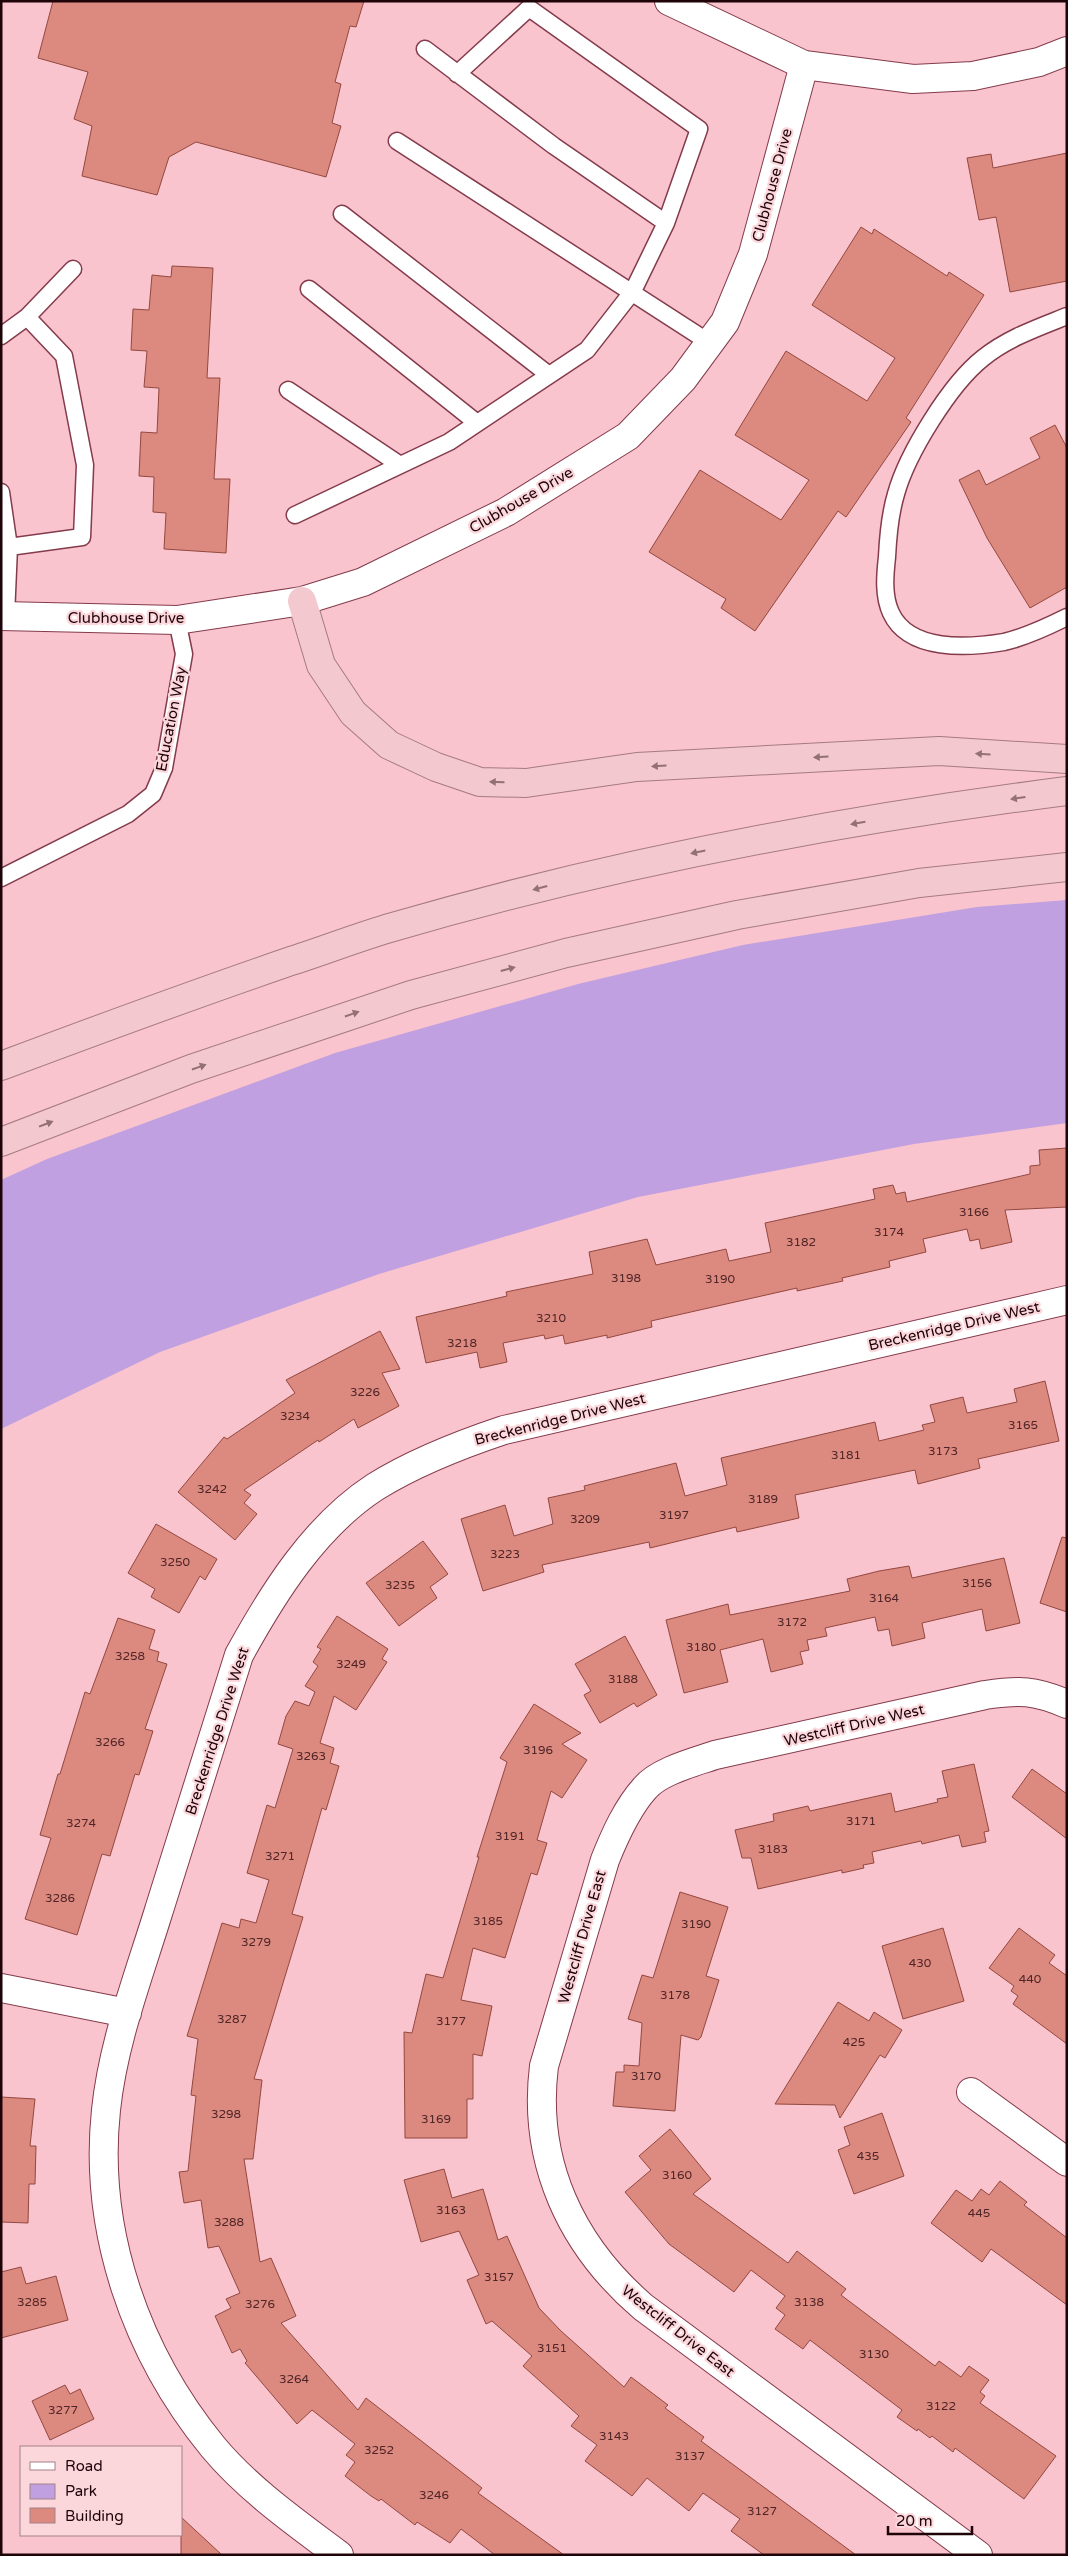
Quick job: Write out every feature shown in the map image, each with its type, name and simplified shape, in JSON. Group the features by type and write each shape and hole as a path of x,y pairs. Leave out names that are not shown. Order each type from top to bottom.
{"highway":[{"path":"302,601 321,665 353,712 389,745 436,767 480,782 526,783 637,767 939,751 1067,759"},
{"path":"1,1066 168,1003 391,928 549,885 724,847 909,814 1067,791"},
{"path":"1,1142 191,1069 411,994 566,954 737,915 910,885 1067,867"}],"street":[{"path":"669,1 804,65 913,79 973,76 1039,62 1067,51"},
{"name":"Clubhouse Drive","path":"4,616 177,620 302,601 362,582 506,512 628,436 683,378 725,322 753,254 804,65"},
{"name":"Breckenridge Drive West","path":"339,2555 290,2519 242,2477 214,2448 175,2396 148,2344 118,2270 104,2199 103,2153 106,2109 127,2013 240,1655 264,1610 295,1566 334,1521 374,1488 418,1463 467,1442 504,1430 1067,1300"},
{"name":"Westcliff Drive West","path":"646,1787 686,1764 715,1756 985,1695 1014,1691 1041,1693 1067,1704"},
{"name":"Westcliff Drive East","path":"646,1787 616,1832 604,1860 544,2066 540,2096 542,2123 548,2161 559,2191 576,2229 592,2255 618,2285 643,2308 978,2555"},
{"path":"1,1988 127,2013"},
{"path":"971,2092 1067,2162"}],"lane":[{"path":"295,515 449,442 587,350 633,291 666,224 699,130 529,8 457,74"},
{"path":"425,49 554,146 666,224"},
{"path":"397,141 710,342"},
{"path":"342,214 549,375"},
{"path":"1,336 27,317 73,269"},
{"path":"309,289 477,423"},
{"path":"1067,316 1006,341 981,359 955,388 919,441 896,492 889,524 885,574 886,597 891,614 904,630 921,640 959,646 1004,642 1038,631 1067,617"},
{"path":"9,547 82,537 85,464 64,356 27,317"},
{"path":"288,390 400,465"},
{"path":"1,492 9,547 4,616"},
{"name":"Education Way","path":"1,878 128,814 153,794 164,768 184,654 177,620"}],"green space":[{"path":"1067,900 1067,1123 914,1144 638,1197 379,1274 160,1352 1,1429 1,1180 47,1159 335,1053 578,984 743,945 977,907"}],"building":[{"path":"53,1 364,1 356,27 350,26 335,82 341,84 332,123 341,126 326,177 196,142 169,157 157,195 82,176 92,126 74,119 88,72 38,58"},
{"path":"1067,153 1067,281 1010,292 996,217 979,220 967,158 991,154 993,168"},
{"path":"861,227 872,234 874,229 947,276 949,272 984,295 906,418 911,422 846,517 838,511 755,631 721,608 726,599 649,552 700,470 781,520 809,480 735,435 786,351 867,401 895,358 812,305"},
{"path":"172,266 213,268 207,378 220,378 214,479 230,479 226,553 164,549 166,513 153,512 154,477 139,476 141,432 157,433 159,388 144,387 147,351 131,350 133,309 149,310 152,275 171,277"},
{"path":"1055,425 1067,448 1067,587 1030,608 987,538 959,480 979,470 986,485 1040,458 1030,438"},
{"path":"1067,1148 1067,1207 1005,1210 1012,1242 981,1249 979,1239 970,1241 967,1229 923,1239 926,1252 889,1261 890,1267 842,1278 843,1281 797,1291 797,1288 651,1321 652,1327 607,1338 607,1335 565,1344 563,1335 545,1339 544,1335 503,1343 507,1362 480,1368 477,1352 426,1363 416,1317 507,1296 506,1292 593,1274 589,1252 647,1239 656,1265 726,1249 729,1261 771,1252 765,1223 875,1199 873,1189 893,1185 896,1194 905,1192 907,1202 1030,1174 1030,1166 1040,1165 1039,1150"},
{"path":"380,1331 400,1369 382,1373 399,1406 358,1428 354,1419 319,1442 318,1440 244,1490 251,1495 244,1503 257,1514 235,1540 178,1492 224,1437 227,1439 295,1393 286,1380"},
{"path":"1045,1381 1059,1441 978,1459 980,1468 918,1484 915,1470 795,1495 799,1518 737,1532 736,1527 650,1548 649,1542 542,1565 544,1572 483,1591 461,1519 505,1505 514,1536 553,1524 548,1498 585,1490 584,1486 676,1463 685,1496 727,1485 721,1458 875,1422 879,1441 924,1430 922,1425 935,1422 930,1405 963,1397 967,1413 1017,1402 1014,1389"},
{"path":"156,1524 217,1559 205,1580 200,1576 179,1613 151,1597 155,1589 128,1573"},
{"path":"1062,1537 1067,1538 1067,1612 1040,1603"},
{"path":"423,1541 448,1574 430,1587 437,1598 399,1626 366,1583"},
{"path":"1004,1558 1020,1623 986,1631 982,1609 922,1623 925,1638 892,1646 889,1629 878,1631 875,1617 825,1628 827,1636 807,1640 809,1650 800,1652 803,1664 771,1672 763,1639 720,1650 728,1682 684,1693 666,1620 728,1604 730,1615 850,1591 847,1579 879,1571 909,1566 912,1578"},
{"path":"337,1616 388,1649 382,1659 387,1662 356,1710 334,1696 320,1743 334,1748 330,1763 339,1766 326,1810 322,1808 292,1914 303,1917 254,2079 262,2080 253,2159 244,2159 260,2262 271,2258 296,2316 281,2323 358,2410 366,2398 482,2488 478,2493 564,2555 495,2555 461,2529 450,2543 417,2522 415,2525 381,2499 379,2501 371,2496 345,2476 355,2462 346,2455 355,2444 312,2410 297,2424 245,2363 247,2361 240,2349 232,2353 215,2316 231,2308 226,2299 240,2293 219,2246 208,2248 201,2200 184,2203 179,2172 188,2171 196,2096 191,2095 198,2039 187,2036 222,1923 239,1928 241,1919 256,1923 269,1880 247,1873 267,1805 275,1808 293,1749 278,1744 286,1716 295,1701 309,1706 315,1692 305,1686 318,1666 313,1662 321,1649 317,1647"},
{"path":"118,1618 155,1630 149,1649 159,1652 157,1661 167,1664 145,1729 153,1731 139,1775 135,1774 110,1856 102,1854 77,1935 25,1919 51,1838 40,1835 58,1774 60,1774 85,1692 90,1694"},
{"path":"625,1636 657,1695 637,1707 634,1703 600,1723 584,1695 591,1691 575,1664"},
{"path":"534,1704 581,1733 562,1744 587,1760 562,1798 551,1791 537,1840 547,1843 537,1875 531,1873 505,1958 473,1948 461,2000 492,2006 482,2056 473,2054 473,2099 467,2099 467,2138 405,2138 404,2032 412,2033 426,1974 443,1978 479,1857 477,1857 507,1762 500,1758"},
{"path":"974,1764 989,1831 984,1832 986,1842 962,1847 959,1835 922,1844 921,1841 872,1852 874,1863 863,1865 864,1868 842,1873 842,1870 758,1889 751,1858 742,1858 735,1830 774,1821 773,1814 808,1806 810,1811 891,1793 895,1812 938,1802 937,1799 948,1797 942,1771"},
{"path":"1032,1769 1067,1794 1067,1839 1012,1797"},
{"path":"680,1892 728,1907 706,1976 719,1980 701,2037 698,2040 681,2035 675,2111 613,2106 616,2072 624,2072 624,2065 639,2066 642,2023 628,2019 642,1975 653,1978"},
{"path":"943,1928 964,2001 903,2019 882,1946"},
{"path":"1019,1928 1055,1955 1049,1963 1067,1976 1067,2044 1013,2004 1018,1996 1011,1991 1014,1986 989,1968"},
{"path":"838,2002 869,2021 874,2012 902,2030 885,2058 880,2055 840,2118 835,2105 775,2104"},
{"path":"1,2097 35,2099 30,2146 36,2146 35,2184 29,2184 28,2223 1,2222"},
{"path":"882,2113 904,2176 854,2194 838,2150 850,2145 844,2127"},
{"path":"670,2129 711,2179 693,2194 788,2263 797,2251 846,2289 841,2295 935,2366 939,2361 961,2377 969,2366 989,2380 980,2392 985,2396 980,2403 1056,2456 1024,2499 955,2448 953,2452 932,2436 930,2438 918,2429 917,2431 897,2417 902,2410 810,2340 803,2349 775,2329 785,2315 776,2308 785,2296 751,2270 734,2292 669,2244 625,2192 651,2170 639,2156"},
{"path":"444,2169 452,2198 483,2189 498,2240 507,2236 539,2308 561,2331 624,2387 631,2377 668,2405 665,2408 704,2437 701,2441 856,2555 764,2555 731,2531 740,2519 703,2493 689,2511 647,2478 632,2496 585,2461 597,2445 571,2426 579,2416 523,2366 532,2356 492,2321 486,2324 467,2280 479,2275 459,2231 421,2242 404,2180"},
{"path":"1000,2181 1027,2202 1024,2205 1067,2238 1067,2305 991,2249 982,2262 931,2223 956,2190 972,2201 981,2189 989,2195"},
{"path":"21,2267 26,2284 56,2276 68,2320 1,2338 1,2272"},
{"path":"65,2385 70,2394 80,2389 94,2419 50,2440 32,2401"},
{"path":"182,2518 222,2555 181,2555"}]}
